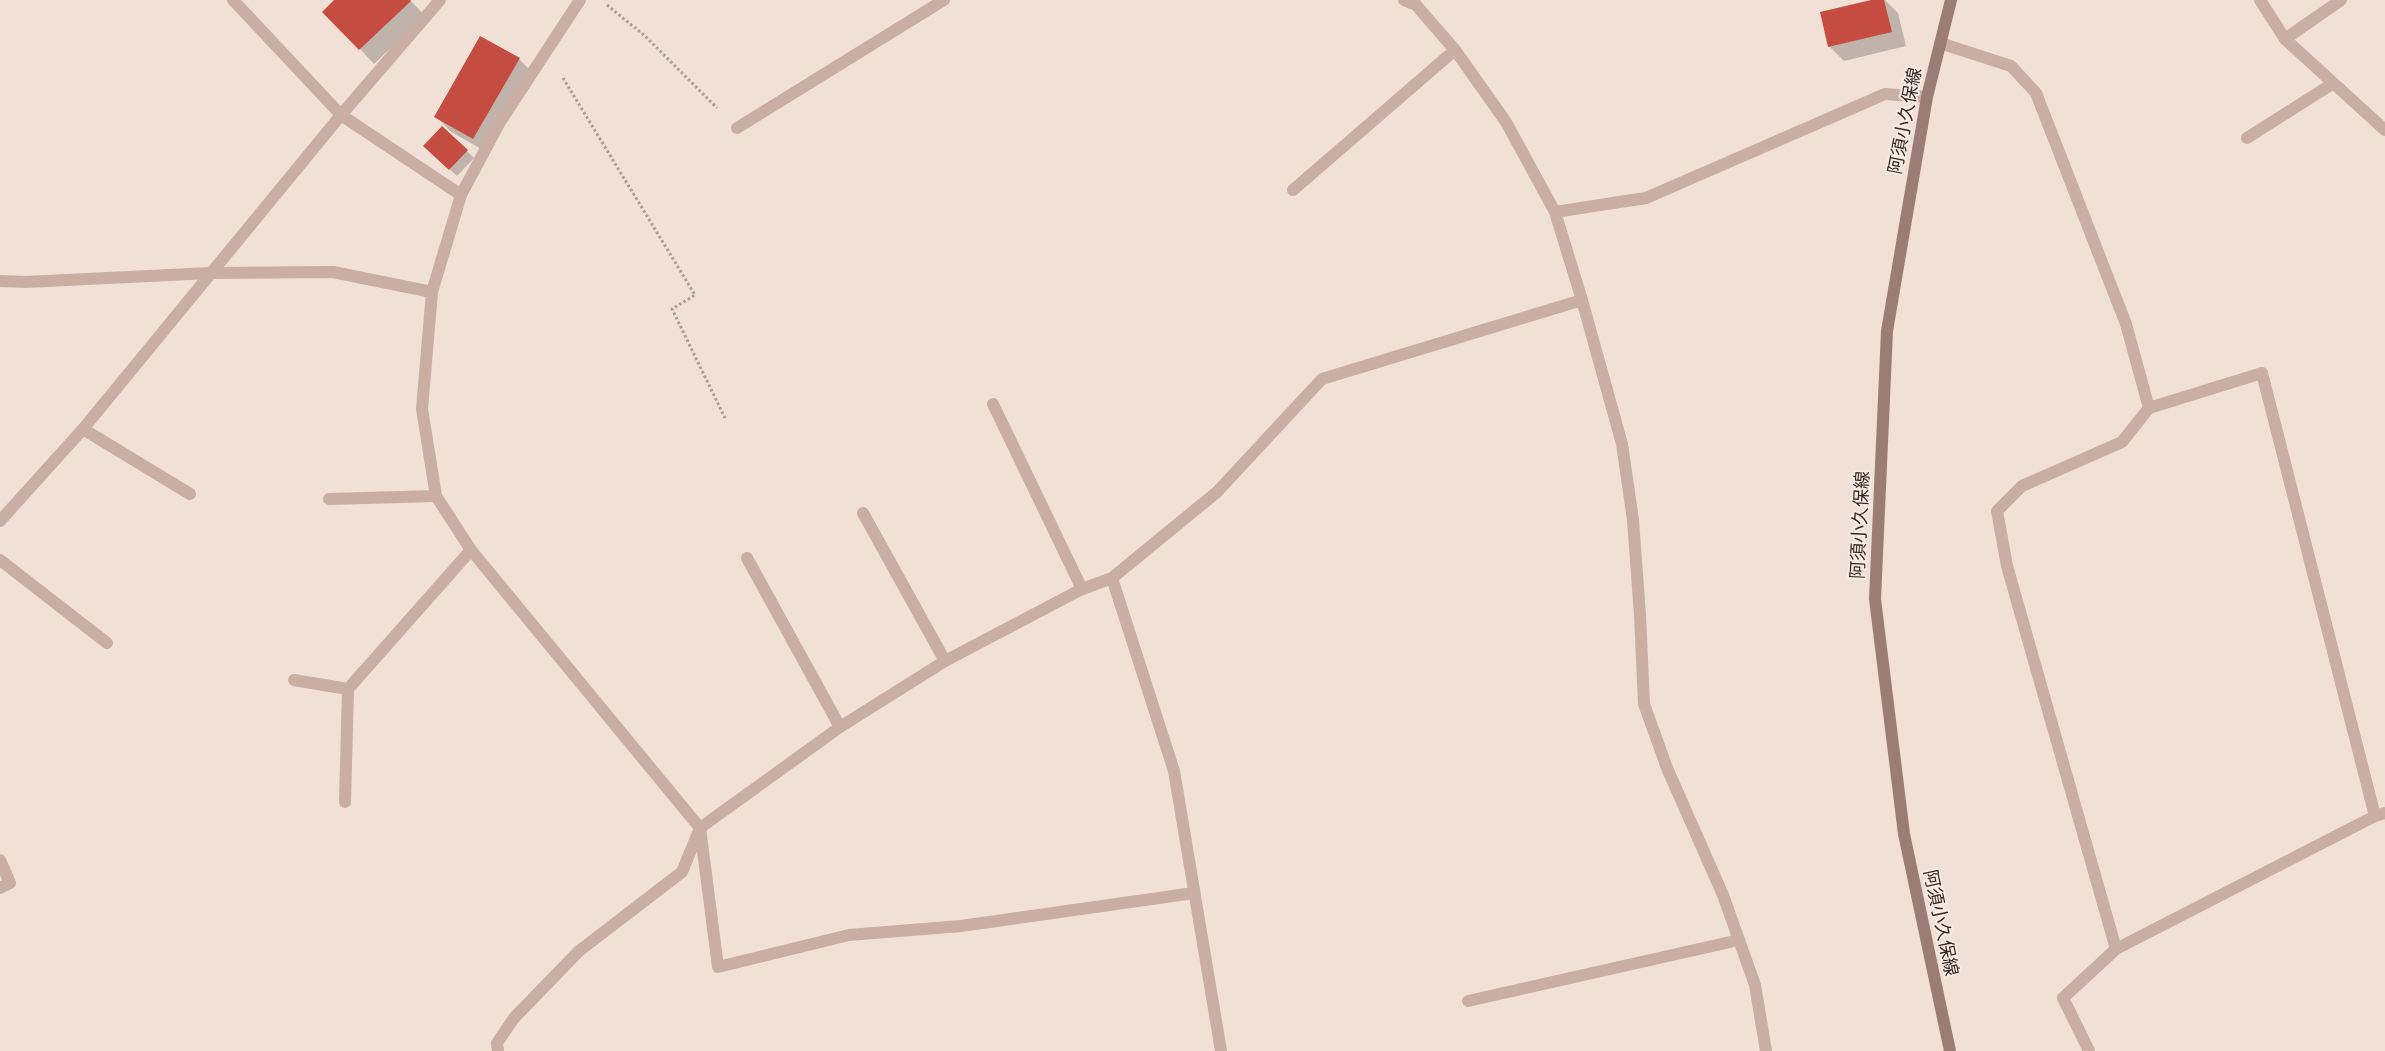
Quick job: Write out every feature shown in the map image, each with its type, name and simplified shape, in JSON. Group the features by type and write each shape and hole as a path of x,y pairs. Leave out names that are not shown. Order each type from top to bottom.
{"street":[{"path":"233,0 342,115 461,195"},
{"path":"0,521 83,429 210,273 440,0"},
{"path":"580,0 500,122 461,195 432,292 422,409 436,496 471,550 700,828 718,967 849,935 961,926 1194,893"},
{"path":"737,128 944,0"},
{"path":"1404,0 1416,5 1455,50 1506,122 1555,212 1582,300 1622,444 1633,520 1644,704 1666,768 1723,895 1755,984 1766,1051"},
{"name":"阿須小久保線","path":"1950,1051 1904,834 1875,599 1887,331 1926,97 1951,0"},
{"path":"2260,0 2285,39 2332,84 2385,130"},
{"path":"2285,39 2341,0"},
{"path":"1940,43 2011,66 2036,94 2126,324 2149,408"},
{"path":"1293,190 1455,50"},
{"path":"2248,138 2332,84"},
{"path":"1555,212 1646,198 1885,94 1926,97"},
{"path":"0,281 26,282 210,273 333,272 432,292"},
{"path":"498,1051 497,1043 514,1018 579,951 682,872 700,828 840,727 945,661 1082,589 1112,578 1217,492 1322,379 1582,300"},
{"path":"2089,1051 2063,998 2116,949 2380,814 2262,373 2149,408 2122,442 2022,486 1997,511 2007,566 2116,949"},
{"path":"993,404 1082,589"},
{"path":"83,429 190,494"},
{"path":"329,499 436,496"},
{"path":"863,513 945,661"},
{"path":"345,802 348,689 471,550"},
{"path":"747,558 840,727"},
{"path":"0,560 107,643"},
{"path":"1112,578 1174,771 1221,1051"},
{"path":"294,680 348,689"},
{"path":"0,860 10,883 0,888"},
{"path":"1468,1001 1739,940"}],"path":[{"path":"602,0 645,36 737,128"},
{"path":"547,52 695,295 672,309 725,418"}],"building":[{"path":"334,0 411,1 359,50 322,12"},
{"path":"1871,0 1884,0 1892,32 1828,47 1820,12"},
{"path":"480,36 520,58 473,139 434,117"},
{"path":"442,126 468,150 449,170 423,146"}]}
